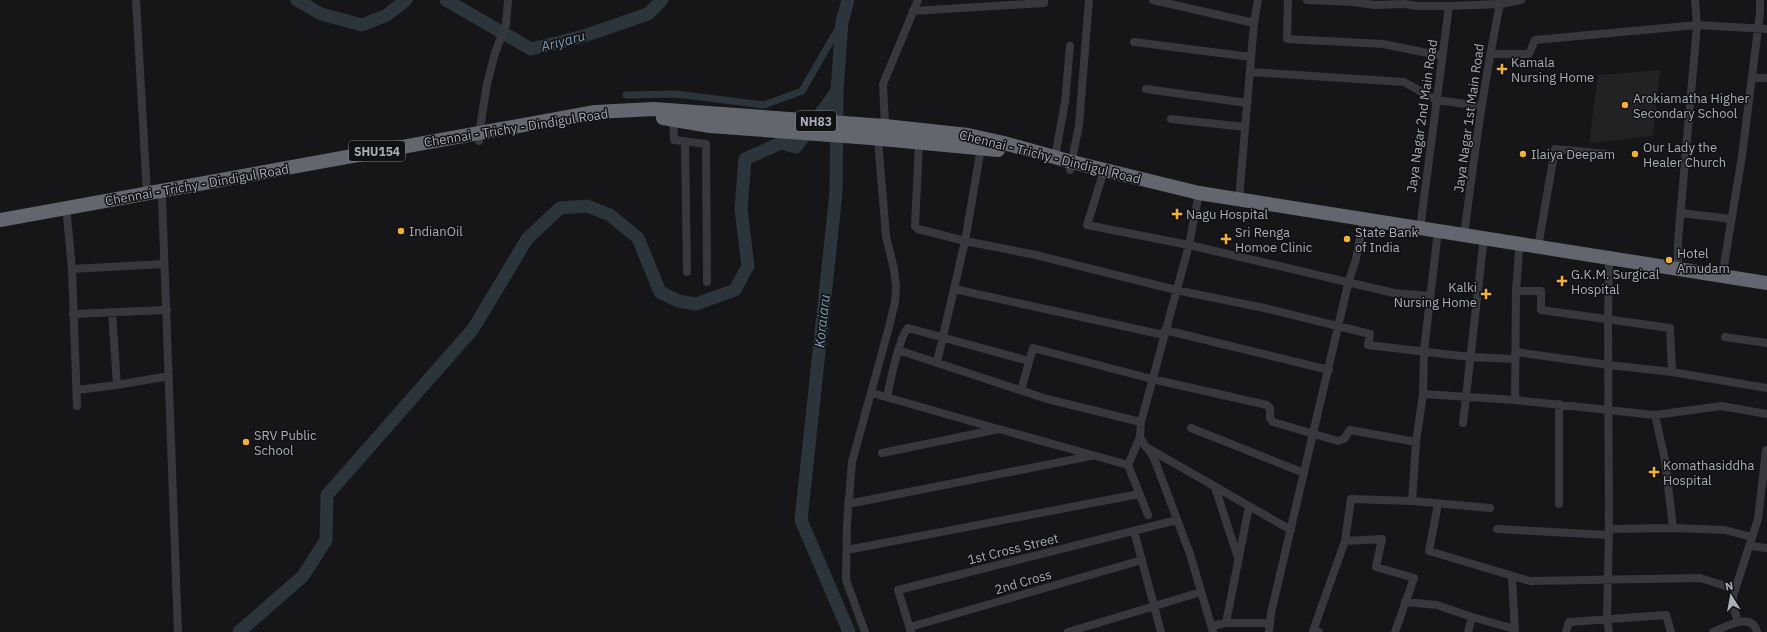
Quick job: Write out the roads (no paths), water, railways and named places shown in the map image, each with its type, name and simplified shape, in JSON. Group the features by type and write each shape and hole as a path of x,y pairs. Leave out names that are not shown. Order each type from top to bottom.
{"highway":[{"name":"Chennai - Trichy - Dindigul Road","path":"0,227 67,216 479,137 595,112 654,109 757,123 878,132 968,135 1054,157 1071,166 1102,178 1362,227 1464,235 1538,247 1767,290"},
{"name":"Chennai - Trichy - Dindigul Road","path":"0,220 479,137 580,123 641,117 673,119 710,126 757,123"},
{"name":"Chennai - Trichy - Dindigul Road","path":"878,132 919,142 1002,151 1199,196 1239,200 1419,232 1436,239 1519,252 1610,261 1767,283"}],"street":[{"path":"136,0 147,194"},
{"path":"479,137 487,84 495,54 506,25 508,0"},
{"path":"865,632 846,580 848,504 852,462 889,327 895,302 896,286 894,269 886,236 878,132 883,84 918,0"},
{"path":"913,11 1044,3 1044,0"},
{"path":"1071,166 1079,125 1089,0"},
{"path":"1153,0 1254,23"},
{"path":"1239,200 1254,23 1258,0"},
{"path":"1288,0 1287,39 1383,44 1442,56"},
{"path":"1307,0 1353,2 1375,5 1403,2 1417,6 1449,6 1521,0"},
{"path":"1678,270 1678,241 1697,25 1695,0"},
{"path":"1722,277 1732,219 1752,78 1760,0"},
{"name":"Jaya Nagar 1st Main Road","path":"1464,235 1481,106 1500,2"},
{"name":"Jaya Nagar 2nd Main Road","path":"1419,232 1449,6"},
{"path":"1490,54 1529,54 1535,40 1697,25 1767,29"},
{"path":"1134,42 1251,57"},
{"path":"1054,157 1065,102 1070,46"},
{"path":"1250,72 1404,82 1436,100 1481,106"},
{"path":"1752,78 1767,78"},
{"path":"1146,89 1247,103"},
{"path":"673,119 674,140 706,144 707,282"},
{"path":"1171,119 1245,127"},
{"path":"685,141 687,272"},
{"path":"919,142 916,226 918,229 965,241 1036,255 1176,290 1264,308 1370,334 1368,345 1470,357 1515,355 1609,365 1672,372 1767,388"},
{"path":"937,362 965,241 981,148"},
{"path":"1538,247 1555,149 1606,154"},
{"path":"1102,178 1087,225 1189,245 1348,284 1394,293 1430,296"},
{"path":"1148,515 1128,465 1140,437 1141,422 1189,245 1199,196"},
{"path":"162,198 178,632"},
{"path":"1681,213 1732,219"},
{"path":"67,216 72,269 77,406"},
{"path":"1269,632 1269,623 1348,284 1356,259 1362,227"},
{"path":"1412,501 1416,442 1423,394 1424,351 1436,239"},
{"path":"1463,423 1483,246"},
{"path":"1515,400 1516,291 1519,252"},
{"path":"1609,632 1607,619 1607,579 1609,532 1608,318 1610,261"},
{"path":"72,269 164,264"},
{"path":"954,289 1164,333 1329,370"},
{"path":"1516,291 1541,291 1541,310 1608,318 1670,328 1672,372"},
{"path":"73,314 167,310"},
{"path":"112,312 117,386"},
{"path":"887,397 898,350 905,330 908,328 1029,361"},
{"path":"1725,337 1767,344"},
{"path":"1021,390 1033,348 1152,379 1267,405 1270,408 1270,418 1273,422 1314,434 1342,440 1350,430 1416,442"},
{"path":"898,350 1047,399 1141,422"},
{"path":"77,390 117,386 169,376"},
{"path":"872,393 1128,465"},
{"path":"1423,394 1515,400 1655,415 1722,406 1767,414"},
{"path":"1559,404 1559,504"},
{"path":"1655,415 1665,460 1673,528"},
{"path":"1191,428 1304,474"},
{"path":"882,453 999,429"},
{"path":"1140,437 1154,458 1190,554 1212,629 1226,623 1269,623"},
{"path":"1146,447 1291,530"},
{"path":"1738,622 1733,606 1735,589 1758,519 1767,450"},
{"path":"848,504 1093,455"},
{"path":"1215,486 1238,559"},
{"path":"846,550 1139,494"},
{"path":"1319,632 1313,631 1345,541 1351,498 1412,501 1490,508"},
{"path":"1438,504 1429,551 1512,576 1530,581 1700,578 1735,589"},
{"path":"1226,623 1249,506"},
{"name":"1st Cross Street","path":"911,630 898,590 1177,520"},
{"path":"1497,529 1609,532 1673,528 1724,530 1752,537"},
{"path":"1134,531 1162,632"},
{"path":"1345,541 1382,538 1376,567 1414,578 1395,632"},
{"path":"1750,546 1767,548"},
{"name":"2nd Cross","path":"911,630 1142,560"},
{"path":"1405,602 1437,605 1515,630 1512,576"},
{"path":"1068,632 1201,592"},
{"path":"1566,632 1569,622 1666,615 1671,632"},
{"path":"1468,632 1472,617"},
{"path":"1713,632 1742,621 1750,622 1756,628 1757,632"}],"waterway":[{"name":"Ariyaru","path":"297,0 321,14 362,25 387,15 406,0"},
{"name":"Ariyaru","path":"446,0 531,49 584,36 648,14 662,0"},
{"name":"Koraiaru","path":"848,0 842,22 837,91 836,193 801,520 849,632"},
{"path":"626,95 676,94 764,105 802,91 842,22"},
{"path":"239,632 303,576 326,540 327,495 473,329 527,239 560,208 587,206 610,215 638,238 660,292 678,301 696,304 735,290 748,266 741,209 745,159 781,143 796,147 837,91"}],"place":[{"name":"Kamala Nursing Home","path":"1502,69"},
{"name":"Arokiamatha Higher Secondary School","path":"1625,105"},
{"name":"Ilaiya Deepam","path":"1523,154"},
{"name":"Our Lady the Healer Church","path":"1635,154"},
{"name":"Nagu Hospital","path":"1177,214"},
{"name":"IndianOil","path":"401,231"},
{"name":"Sri Renga Homoe Clinic","path":"1226,239"},
{"name":"State Bank of India","path":"1347,239"},
{"name":"Hotel Amudam","path":"1669,260"},
{"name":"G.K.M. Surgical Hospital","path":"1562,281"},
{"name":"Kalki Nursing Home","path":"1486,294"},
{"name":"SRV Public School","path":"246,442"},
{"name":"Komathasiddha Hospital","path":"1654,472"}]}
